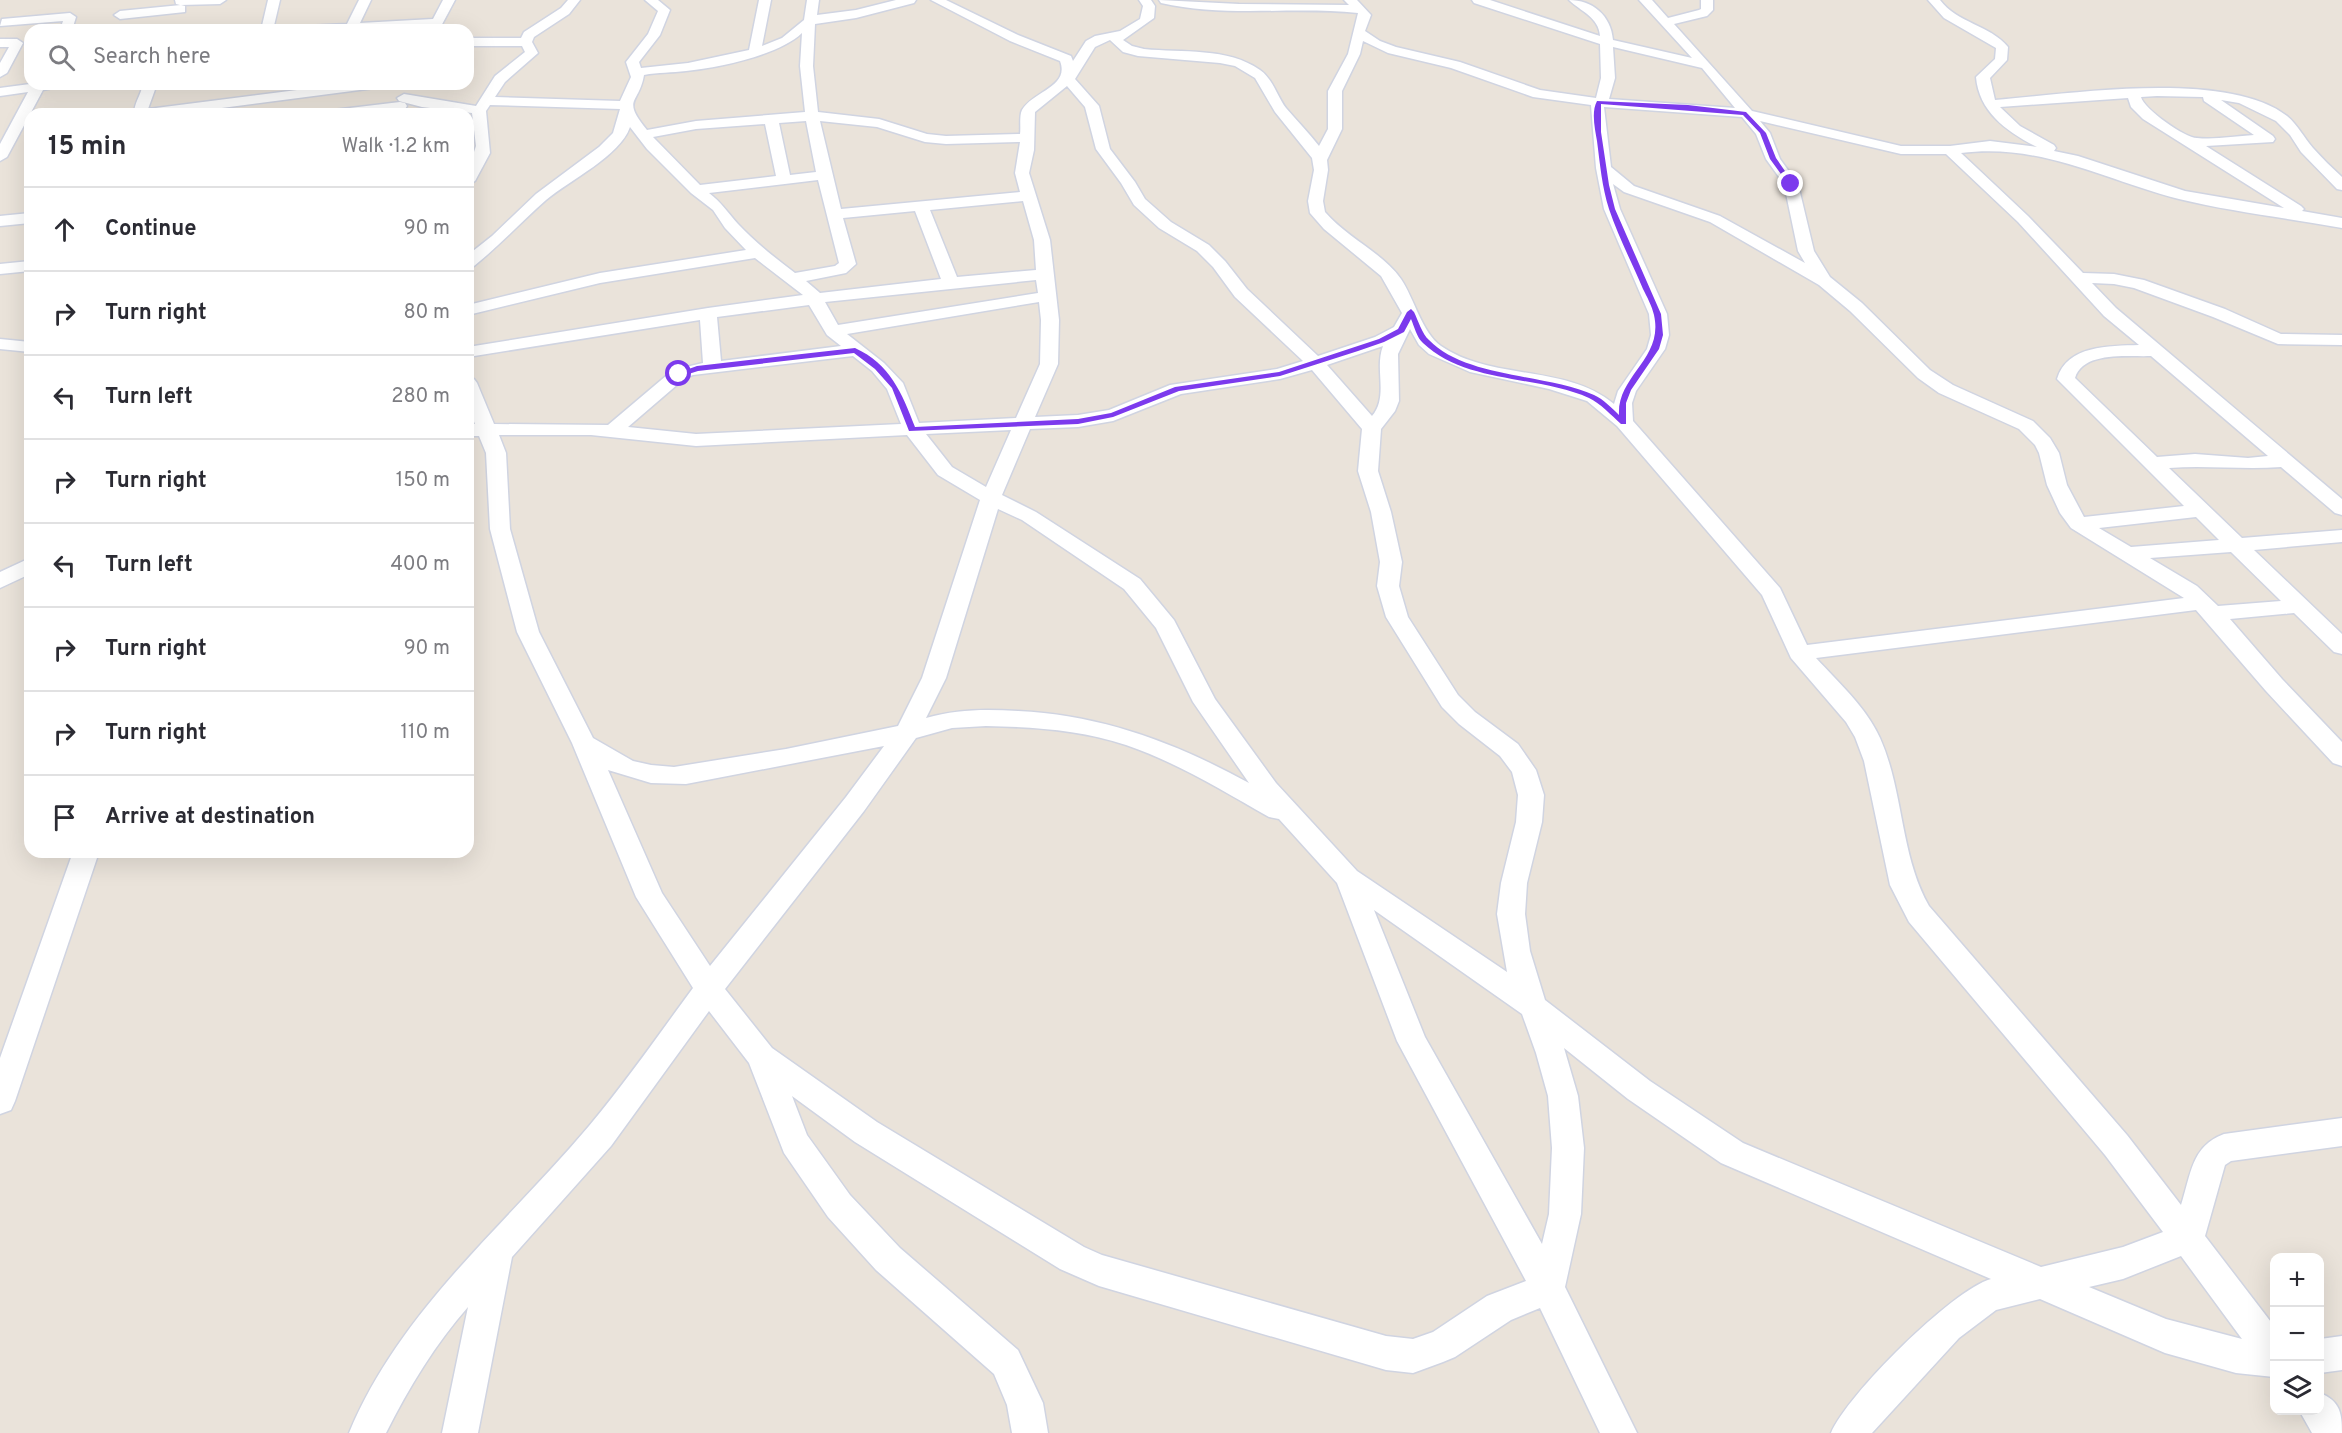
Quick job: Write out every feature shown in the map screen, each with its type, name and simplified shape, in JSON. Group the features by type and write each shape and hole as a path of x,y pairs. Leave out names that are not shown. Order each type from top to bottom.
{"street":[{"path":"118,0 119,24"},
{"path":"120,15 180,3 220,0"},
{"path":"268,24 274,0"},
{"path":"353,24 365,0"},
{"path":"436,24 449,0"},
{"path":"474,172 484,156 483,106 501,79 532,53 526,42 528,36 565,11 574,0"},
{"path":"474,258 498,239 541,197 604,150 623,130 627,97 637,80 637,73 632,62 654,35 664,10 651,0"},
{"path":"755,52 765,0"},
{"path":"791,279 840,270 848,264 812,116 808,79 808,22 813,0"},
{"path":"637,73 653,69 688,67 755,52 786,41 808,22 856,14 910,0"},
{"path":"937,0 1014,38 1059,54 1066,59 1069,65 1068,79 1092,106 1103,149 1128,182 1139,202 1164,225 1203,248 1219,264 1240,293 1315,362 1372,428"},
{"path":"367,1433 385,1398 442,1311 497,1247 600,1136 709,989 855,804 907,732 934,678 991,498 1049,364 1050,320 1042,240 1022,173 1028,138 1029,112 1033,106 1068,79 1090,44 1138,27 1148,18 1149,6 1145,0"},
{"path":"1165,0 1199,6 1316,4 1362,10"},
{"path":"1350,0 1365,15 1358,32 1354,54 1335,91 1335,129 1320,160 1321,175 1315,202 1321,218 1387,273 1406,321 1425,341 1449,357 1489,372 1575,390 1594,397 1624,422 1772,593 1799,653 1855,717 1867,737 1876,761 1903,885 1919,914 2116,1145 2270,1348"},
{"path":"1478,0 1607,42 1706,65"},
{"path":"1575,0 1600,18 1606,29 1608,78 1605,94 1599,102 1598,123 1603,168 1612,209 1658,314 1660,335 1656,349 1627,390 1623,403 1624,422"},
{"path":"1645,0 1706,65 1763,133 1773,159 1791,184 1806,251 1825,281"},
{"path":"1666,22 1703,13 1707,10 1707,0"},
{"path":"1934,0 1944,12 1986,34 2002,47 2001,60 1983,77 1983,87 2001,118 2073,159"},
{"path":"174,21 180,3"},
{"path":"12,7 2,23 70,17 68,24"},
{"path":"1358,32 1392,50 1455,65 1525,92 1599,102 1744,113 1901,150 1950,150 1978,146 2004,146 2073,159 2164,191 2342,223"},
{"path":"1121,34 1116,41 1133,52 1215,57 1249,67 1262,78 1280,109 1320,160"},
{"path":"474,42 526,42"},
{"path":"0,43 17,43 0,75"},
{"path":"0,75 20,74"},
{"path":"0,92 24,88"},
{"path":"33,108 45,90"},
{"path":"142,108 148,90"},
{"path":"245,99 249,90"},
{"path":"184,108 303,90"},
{"path":"400,106 407,90"},
{"path":"1991,104 2199,92 2243,100 2281,118 2295,132 2306,149 2341,183"},
{"path":"2190,143 2268,139 2199,92"},
{"path":"2134,94 2136,104 2148,116 2305,215"},
{"path":"263,97 273,100 284,108"},
{"path":"383,108 422,103 627,110"},
{"path":"627,110 643,135 696,190 718,207 731,225 758,253 816,300 823,317 833,331 878,367 896,387 912,429 945,471 991,498 1029,516 1132,584 1166,625 1205,702 1267,789 1348,878 1536,1008 1639,1090 1732,1153 2045,1283 2165,1336 2236,1356 2270,1360"},
{"path":"643,135 696,125 812,116 871,121 924,138 946,140 1028,138"},
{"path":"771,118 784,179"},
{"path":"0,157 24,121"},
{"path":"1950,150 2024,219 2110,312 2342,509"},
{"path":"474,157 484,156"},
{"path":"1603,168 1629,189 1715,219 1825,281 1856,307 1924,374 1946,389 2013,418 2036,432 2049,453 2057,485 2070,513 2078,524 2173,580 2207,608 2274,685 2342,757"},
{"path":"696,190 825,175"},
{"path":"835,214 1029,196"},
{"path":"921,206 951,282"},
{"path":"0,221 24,219"},
{"path":"474,309 600,278 758,253"},
{"path":"0,269 24,267"},
{"path":"474,351 708,313 951,282 1044,274"},
{"path":"2078,278 2114,279 2138,284 2219,313 2278,339 2342,340"},
{"path":"833,331 1048,296"},
{"path":"708,313 712,367"},
{"path":"478,430 546,428 696,440 1078,421 1113,415 1177,388 1280,374 1381,341 1406,321"},
{"path":"1406,321 1389,354 1390,400 1386,411 1372,428 1368,471 1381,512 1390,562 1388,586 1397,618 1450,701 1467,718 1509,750 1524,770 1530,795 1529,822 1514,883 1511,914 1516,951 1563,1096 1568,1148 1565,1214 1548,1288"},
{"path":"0,344 24,345"},
{"path":"612,432 679,374 690,370 855,350"},
{"path":"2155,350 2083,357 2071,363 2066,370 2066,379 2342,647"},
{"path":"474,411 478,430 496,453 500,529 528,632 584,743 650,897 709,989 761,1057 795,1143 838,1206 888,1259 1006,1362 1025,1403 1030,1433"},
{"path":"2151,463 2195,460 2248,464 2286,461"},
{"path":"2078,524 2199,510"},
{"path":"2126,554 2342,536"},
{"path":"0,581 24,568"},
{"path":"1799,653 2207,608 2299,606"},
{"path":"584,743 610,763 628,769 653,775 682,774 826,751 907,732 937,722 968,718 1019,719 1072,724 1114,733 1158,749 1216,776 1293,818"},
{"path":"0,1101 84,858"},
{"path":"1348,878 1412,1041 1548,1288 1619,1433"},
{"path":"761,1057 866,1132 1072,1258 1099,1270 1161,1289 1386,1353 1413,1356 1443,1345 1499,1308 1548,1288"},
{"path":"2188,1238 2212,1157 2224,1148 2342,1132"},
{"path":"1849,1433 1870,1406 1947,1326 1988,1296 2123,1263 2188,1238"},
{"path":"460,1433 497,1247"},
{"path":"2324,1355 2342,1353"},
{"path":"2321,1415 2334,1433"}],"route":[{"path":"679,374 697,369 855,350 878,367 896,387 912,429 1078,421 1113,415 1177,388 1280,374 1355,350 1381,341 1401,330 1411,312 1425,341 1435,350 1489,372 1553,384 1594,397 1624,422 1623,403 1627,390 1656,349 1660,335 1658,314 1612,209 1606,185 1599,132 1597,107 1599,102 1744,113 1763,133 1773,159 1791,184"}]}
